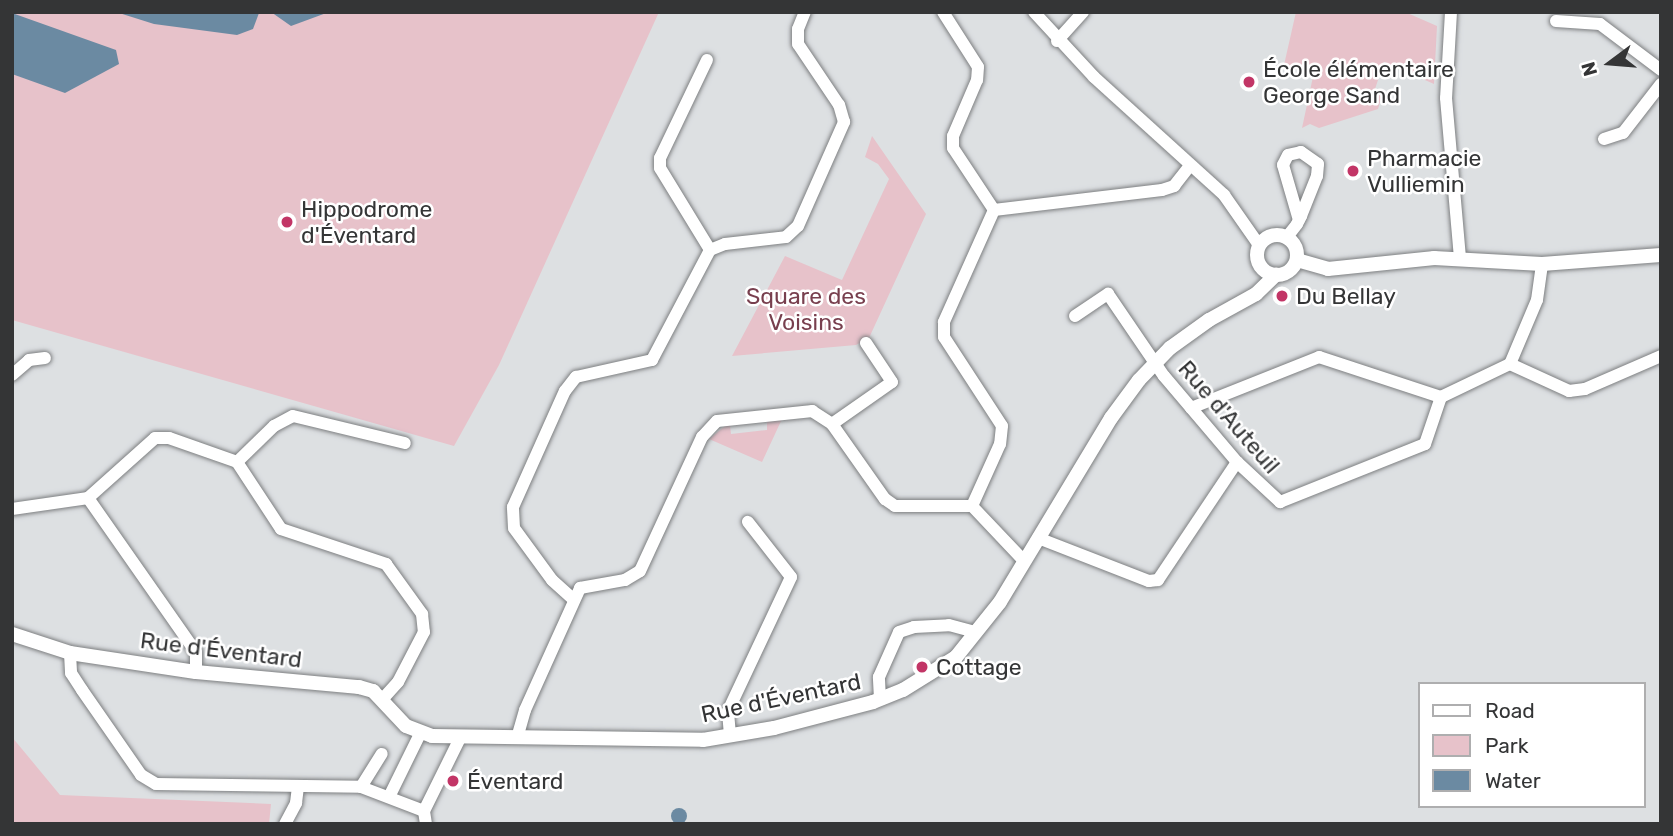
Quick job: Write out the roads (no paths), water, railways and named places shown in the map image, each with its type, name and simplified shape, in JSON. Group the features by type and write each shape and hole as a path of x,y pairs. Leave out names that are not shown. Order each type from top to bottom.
{"street":[{"path":"710,250 792,233 842,132 839,105 798,44 798,29 805,12"},
{"path":"943,12 978,67 977,80 953,136 953,149 994,210"},
{"path":"1034,12 1057,41 1189,167 1224,195 1259,245 1257,259 1271,273 1287,272 1297,260 1297,250 1287,237 1272,235 1259,245"},
{"path":"1057,41 1083,12"},
{"path":"1451,12 1447,103 1460,259"},
{"path":"1556,21 1600,24 1661,70"},
{"path":"707,60 660,158 660,168 710,250"},
{"path":"1604,139 1623,133 1661,84"},
{"path":"1287,237 1299,220 1318,164 1301,152 1288,155 1283,165 1299,220"},
{"path":"994,210 1162,190 1174,186 1189,167"},
{"path":"972,506 1000,444 1002,426 947,344 943,330 994,210"},
{"path":"573,599 552,580 514,527 513,506 570,383 589,371 652,360 710,250"},
{"path":"1297,260 1328,270 1460,259 1542,264 1661,255"},
{"path":"1191,408 1319,357 1441,397 1510,364 1537,300 1542,264"},
{"name":"Rue d'Éventard","path":"12,634 70,653 196,672 359,687 382,700 420,734 460,738 678,741 730,735 880,699 956,657 1000,602 1111,418 1156,364 1209,320 1262,287 1271,273"},
{"name":"Rue d'Auteuil","path":"1075,316 1108,294 1156,364 1191,408 1273,500 1287,502 1425,444 1441,397"},
{"path":"832,424 892,382 866,344"},
{"path":"1510,364 1569,391 1585,389 1661,356"},
{"path":"12,375 29,360 45,358"},
{"path":"517,738 524,710 573,599 588,583 625,580 640,572 708,426 728,417 801,410 823,415 885,499 895,506 972,506 1024,561"},
{"path":"237,463 274,426 293,416 405,443"},
{"path":"12,509 89,499 156,439 169,438 237,463 281,529 386,564 422,614 424,632 398,682 382,700"},
{"path":"1038,538 1149,582 1158,580 1237,462"},
{"path":"89,499 196,652 196,672"},
{"path":"730,735 728,711 791,577 748,522"},
{"path":"880,699 879,677 900,632 914,626 949,625 976,632"},
{"path":"70,653 71,673 141,775 156,784 361,787 389,797 425,817 460,738"},
{"path":"389,797 420,734"},
{"path":"361,787 382,754"},
{"path":"285,824 296,803 298,787"}],"water":[{"path":"116,12 259,13 253,29 237,35 154,24"},
{"path":"271,12 329,12 291,26"},
{"path":"12,13 116,50 119,64 65,93 12,74"},
{"path":"679,808 685,810 685,822 679,824 673,822 671,816 673,810"}],"place":[{"name":"École élémentaire George Sand","path":"1249,82"},
{"name":"Pharmacie Vulliemin","path":"1353,171"},
{"name":"Hippodrome d'Éventard","path":"287,222"},
{"name":"Du Bellay","path":"1282,296"},
{"name":"Cottage","path":"922,667"},
{"name":"Éventard","path":"453,781"}],"park label":[{"name":"Square des Voisins","path":"806,309"}]}
